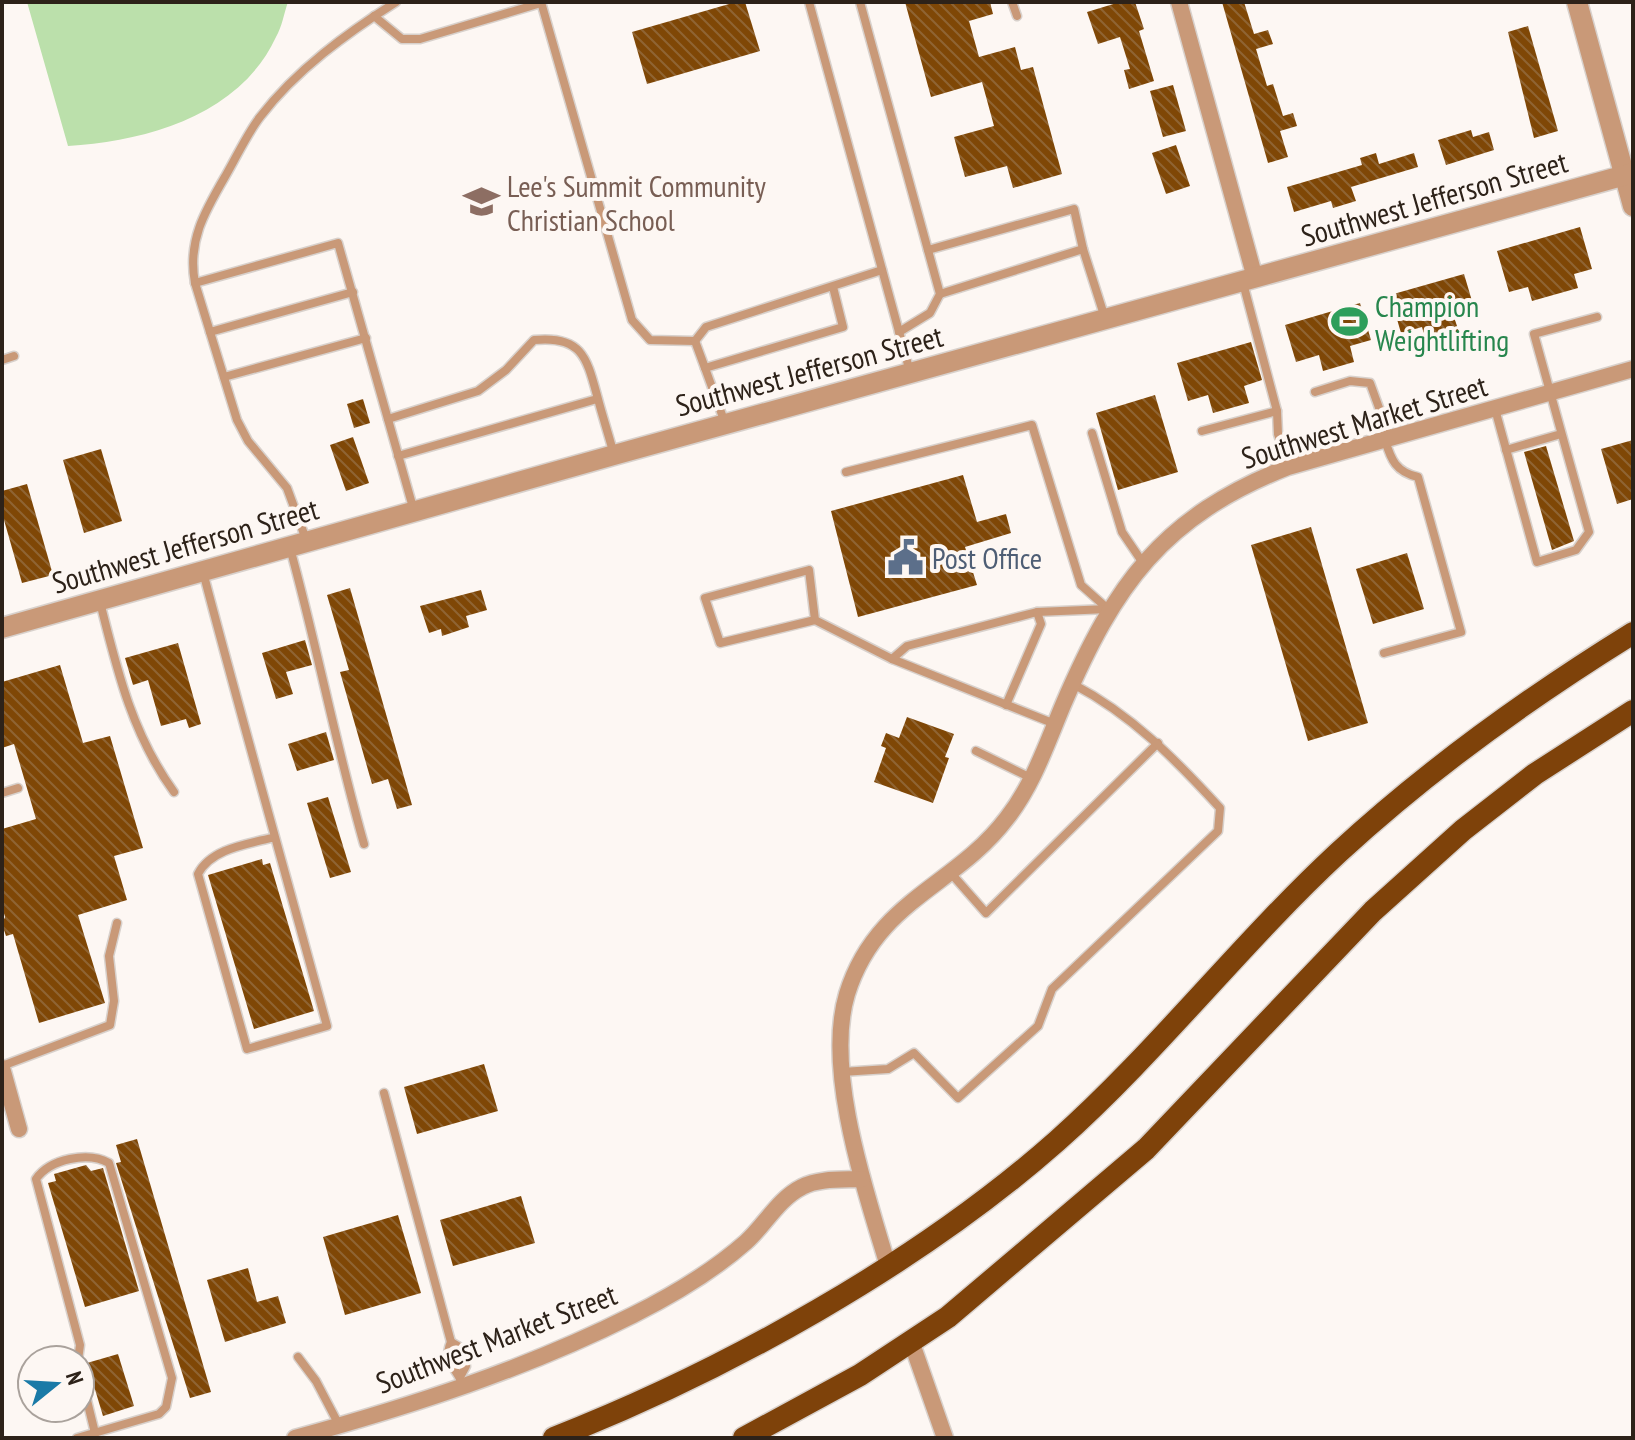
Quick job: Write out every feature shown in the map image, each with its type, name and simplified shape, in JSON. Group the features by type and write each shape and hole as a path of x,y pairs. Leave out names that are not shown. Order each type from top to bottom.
{"highway":[{"path":"554,1438 611,1416 735,1355 924,1243 1056,1141 1181,1019 1336,856 1400,799 1517,708 1633,633"},
{"path":"744,1438 820,1398 948,1317 1146,1149 1373,911 1463,830 1535,774 1633,711"}],"street":[{"path":"1179,2 1249,280"},
{"path":"1577,2 1629,174 1633,206"},
{"name":"Southwest Jefferson Street","path":"2,628 1629,174"},
{"name":"Southwest Market Street","path":"295,1438 339,1426 581,1340 665,1299 724,1260 802,1186 818,1181 862,1179 842,1072 841,1021 856,972 886,924 1007,819 1031,778 1108,609 1143,563 1200,512 1225,495 1288,467 1633,369"},
{"path":"2,1067 19,1129"},
{"path":"862,1179 888,1266"},
{"path":"911,1341 945,1438"}],"lane":[{"path":"364,844 334,741 287,488 248,441 237,420 195,283 192,244 202,217 259,117 294,79 396,2"},
{"path":"374,16 402,39 420,39 541,2 632,320 650,340 695,341"},
{"path":"809,2 911,373"},
{"path":"860,2 940,294 930,313 899,332"},
{"path":"1012,2 1017,16"},
{"path":"928,250 1074,209 1083,249 1106,319"},
{"path":"195,283 338,243 414,512"},
{"path":"940,294 1083,249"},
{"path":"695,341 706,327 882,270"},
{"path":"1249,280 1277,411 1278,434 1288,467"},
{"path":"705,368 843,327 833,287"},
{"path":"210,332 353,292"},
{"path":"1495,409 1537,562 1576,550 1589,532 1534,334 1597,317"},
{"path":"224,377 366,338"},
{"path":"388,419 478,391 506,370 534,340 557,338 577,347 589,364 614,455"},
{"path":"695,341 725,424"},
{"path":"2,360 14,356"},
{"path":"1315,392 1350,381 1370,383 1388,439 1392,463 1405,474 1418,477 1461,632 1384,653"},
{"path":"398,456 597,399"},
{"path":"1202,431 1277,411"},
{"path":"846,472 1032,425 1081,585 1108,609"},
{"path":"1092,433 1122,532 1143,563"},
{"path":"1506,450 1561,434"},
{"path":"815,620 809,570 705,598 720,643 815,620 892,659 1055,724"},
{"path":"203,571 327,1026 247,1049 198,874 204,862 225,851 275,837"},
{"path":"100,601 135,726 150,759 174,792"},
{"path":"892,659 907,646 1037,612 1108,609"},
{"path":"1006,705 1041,624 1037,612"},
{"path":"842,1072 888,1069 914,1053 958,1098 1038,1026 1052,989 1218,831 1220,808 1158,743 1109,703 1072,683"},
{"path":"948,870 986,913 1158,743"},
{"path":"976,751 1031,778"},
{"path":"2,793 18,788"},
{"path":"2,1067 110,1025 114,1001 109,956 117,923"},
{"path":"384,1093 451,1342 447,1351 450,1367 462,1381"},
{"path":"77,1438 159,1414 166,1407 172,1378 109,1163 87,1156 48,1166 36,1179 80,1344"},
{"path":"451,1342 461,1348 466,1366 462,1381"},
{"path":"298,1357 316,1381 339,1426"},
{"path":"93,1424 95,1433"}],"green space":[{"path":"27,2 288,2 278,33 260,64 239,86 215,104 159,130 129,138 68,146"}],"building":[{"path":"745,2 760,51 647,84 632,32"},
{"path":"905,2 990,2 993,14 969,21 979,57 1015,47 1021,70 1033,67 1062,174 1013,188 1007,166 965,177 954,137 994,126 982,82 931,97"},
{"path":"1120,2 1135,2 1144,29 1139,31 1154,81 1129,89 1124,70 1130,69 1120,37 1098,44 1087,12"},
{"path":"1222,2 1244,2 1254,34 1268,30 1273,44 1256,49 1267,86 1273,84 1283,116 1293,113 1297,126 1280,131 1288,157 1268,163"},
{"path":"1528,26 1558,131 1534,138 1508,32"},
{"path":"1173,85 1186,131 1163,137 1150,91"},
{"path":"1471,130 1473,137 1489,132 1494,150 1446,165 1438,140"},
{"path":"1176,145 1190,186 1166,194 1152,153"},
{"path":"1376,153 1379,164 1414,153 1418,167 1351,187 1356,201 1333,208 1331,201 1294,212 1287,187 1362,165 1360,158"},
{"path":"1580,227 1592,269 1574,274 1578,288 1532,301 1528,287 1509,292 1497,251"},
{"path":"1464,274 1475,311 1454,317 1459,332 1426,342 1422,327 1401,333 1390,295"},
{"path":"1360,303 1371,340 1350,346 1354,362 1323,371 1319,355 1296,362 1285,325"},
{"path":"1251,342 1262,380 1244,386 1249,403 1213,413 1208,395 1188,401 1177,363"},
{"path":"1155,395 1178,472 1118,490 1096,413"},
{"path":"363,399 370,423 354,428 347,404"},
{"path":"353,437 369,483 346,491 330,445"},
{"path":"1633,440 1633,499 1617,504 1601,449"},
{"path":"1546,446 1574,541 1552,550 1524,452"},
{"path":"101,449 122,521 84,533 63,460"},
{"name":"Post Office","path":"963,475 977,522 1006,514 1011,533 965,547 977,585 858,617 831,511"},
{"path":"27,484 53,575 22,583 2,513 2,491"},
{"path":"1311,527 1368,723 1308,741 1251,545"},
{"path":"1407,553 1424,609 1373,624 1356,569"},
{"path":"350,588 412,805 397,809 388,779 372,784 340,672 349,670 327,595"},
{"path":"481,590 487,610 466,616 469,627 442,636 441,629 429,633 420,606"},
{"path":"305,640 312,665 286,672 293,694 276,699 262,653"},
{"path":"178,643 201,724 189,728 186,719 161,726 148,680 133,685 125,658"},
{"path":"60,665 83,743 110,736 143,848 114,856 127,900 78,915 105,1003 39,1023 13,934 6,936 2,924 5,917 2,906 2,829 36,819 14,744 2,748 2,682"},
{"path":"907,717 954,734 933,803 874,782 886,748 881,746 886,733 899,738"},
{"path":"326,732 334,760 297,771 288,744"},
{"path":"328,797 351,872 330,878 307,803"},
{"path":"262,859 263,865 270,863 314,1011 254,1029 208,875"},
{"path":"484,1064 498,1111 417,1134 404,1087"},
{"path":"137,1139 211,1392 190,1398 116,1163 121,1162 116,1145"},
{"path":"86,1165 91,1171 103,1168 139,1291 85,1307 48,1183 56,1181 54,1174"},
{"path":"521,1196 535,1243 453,1266 440,1220"},
{"path":"398,1215 421,1293 345,1315 323,1237"},
{"path":"248,1268 257,1302 278,1296 286,1323 225,1342 207,1280"},
{"path":"118,1354 134,1406 103,1416 96,1393 96,1360"}],"place":[{"name":"Lee's Summit Community Christian School","path":"481,202"},
{"name":"Champion Weightlifting","path":"1349,322"},
{"name":"Post Office","path":"906,557"}]}
